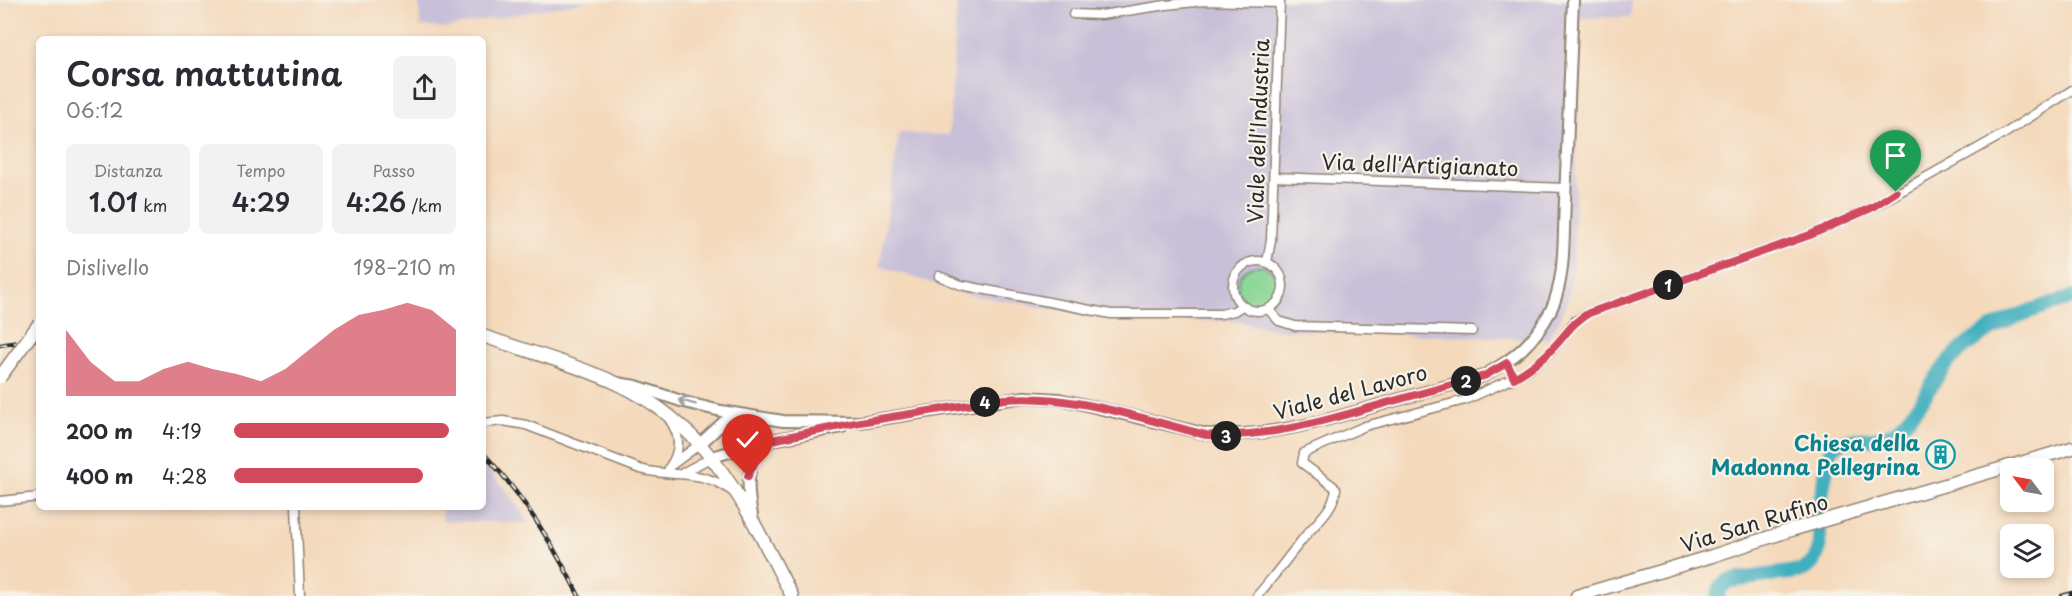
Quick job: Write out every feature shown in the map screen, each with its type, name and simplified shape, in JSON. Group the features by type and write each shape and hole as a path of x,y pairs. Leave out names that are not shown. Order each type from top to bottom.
{"main road":[{"path":"0,377 36,328"},
{"path":"486,337 614,382 665,413 712,457 753,519 792,596"},
{"name":"Via San Rufino","path":"1577,596 2072,448"}],"street":[{"name":"Viale del Lavoro","path":"712,457 772,440 860,422 1025,397 1059,399 1206,435 1254,435 1314,424 1484,376 1507,363 1539,330 1552,308 1558,288 1562,268 1573,0"},
{"path":"1073,14 1101,15 1205,1 1279,2"},
{"name":"Viale dell'Industria","path":"1267,262 1271,240 1274,177 1279,2"},
{"path":"1257,596 1322,518 1335,495 1336,489 1333,486 1302,464 1304,453 1365,426 1465,400 1514,378 1531,368 1552,350 1575,321 1589,313 1810,235 1861,212 2007,132 2072,90"},
{"name":"Via dell'Artigianato","path":"1274,177 1566,188"},
{"path":"1249,262 1267,262 1280,274 1283,285 1277,301 1268,309 1258,311 1242,306 1233,291 1233,279 1249,262"},
{"path":"939,276 961,285 1111,314 1221,314 1234,311 1242,306"},
{"path":"1268,309 1279,321 1295,326 1472,331"},
{"path":"1507,363 1514,378"},
{"name":"Viale del Lavoro","path":"614,382 636,386 684,402 744,415 798,422 860,422"},
{"path":"665,413 675,428 679,444 672,471"},
{"path":"672,471 726,420 744,415"},
{"path":"486,423 503,421 526,425 640,470 657,473 688,471 712,457"},
{"path":"753,519 748,496 748,476 760,451 772,440"},
{"path":"672,471 710,478 731,490 741,499"},
{"path":"0,501 36,497"},
{"path":"296,510 300,596"}],"shaded area":[{"path":"419,0 592,0 445,28 420,26"},
{"path":"957,0 1631,0 1631,17 1580,18 1573,266 1568,298 1559,321 1547,339 1277,330 1234,321 1115,320 961,293 880,266 899,133 949,135"},
{"path":"486,467 508,492 529,523 442,521 442,510 486,510"}],"green space":[{"path":"1258,266 1266,267 1272,272 1277,278 1277,294 1272,300 1266,305 1258,306 1250,305 1244,300 1239,294 1238,286 1239,278 1244,272 1250,267"}],"waterway":[{"path":"1718,596 1720,588 1728,581 1800,571 1814,561 1820,540 1819,511 1832,449 1843,442 1877,438 1892,433 1909,418 1944,367 1971,342 2017,316 2072,297"}],"railway":[{"path":"0,345 36,339"},
{"path":"486,456 536,521 579,596"},
{"path":"2062,596 2072,593"}],"place":[{"name":"Chiesa della Madonna Pellegrina","path":"1941,454"}],"route":[{"path":"748,476 760,451 772,440 860,422 1005,399 1025,397 1059,399 1206,435 1230,436 1278,432 1314,424 1484,376 1507,363 1514,378 1531,368 1552,350 1575,321 1589,313 1810,235 1871,208 1896,192"}]}
